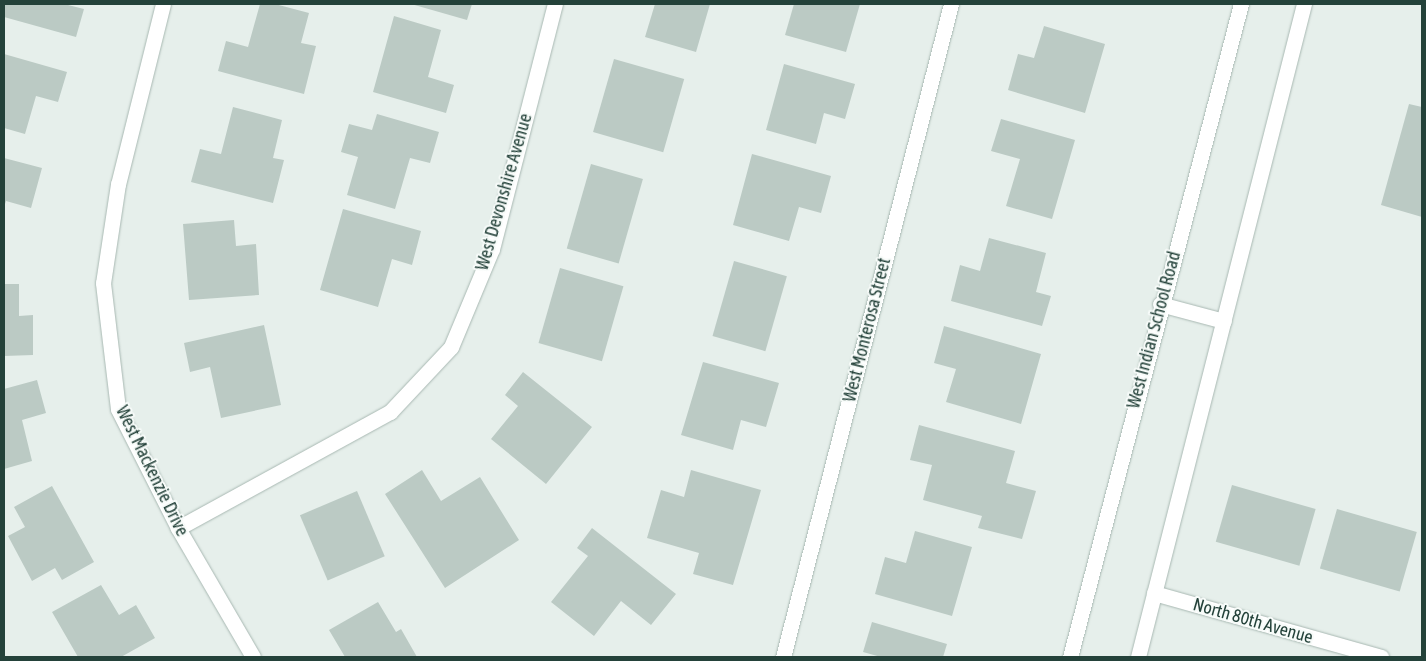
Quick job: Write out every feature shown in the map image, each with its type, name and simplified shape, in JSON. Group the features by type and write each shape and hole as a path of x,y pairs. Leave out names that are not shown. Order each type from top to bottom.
{"street":[{"name":"West Mackenzie Drive","path":"163,4 118,184 103,284 118,409 178,528 253,657"},
{"name":"West Devonshire Avenue","path":"178,528 390,412 451,347 492,249 555,4"},
{"name":"West Monterosa Street","path":"783,657 951,4"},
{"name":"West Indian School Road","path":"1070,657 1160,304 1241,4"},
{"path":"1138,657 1304,4"},
{"path":"1160,304 1224,321"},
{"name":"North 80th Avenue","path":"1154,593 1381,657"}],"building":[{"path":"4,4 64,4 84,9 76,37 4,17"},
{"path":"260,4 275,4 309,13 301,43 316,46 304,94 218,71 226,41 248,47"},
{"path":"411,4 472,4 467,20"},
{"path":"655,4 710,4 696,52 645,37"},
{"path":"794,4 860,4 846,52 785,35"},
{"path":"394,16 441,30 428,77 454,85 446,113 373,92"},
{"path":"1044,26 1105,44 1085,113 1008,90 1018,54 1034,58"},
{"path":"4,54 67,72 58,102 36,96 25,134 4,128"},
{"path":"614,59 684,79 663,152 593,132"},
{"path":"784,64 855,84 845,119 824,113 816,144 766,130"},
{"path":"1409,104 1422,107 1422,217 1381,205"},
{"path":"233,107 282,120 273,158 284,160 273,203 191,182 200,149 221,154"},
{"path":"377,114 439,132 430,163 410,158 395,209 347,195 358,157 341,152 349,124 372,130"},
{"path":"1001,119 1075,140 1052,219 1006,206 1020,159 991,151"},
{"path":"752,154 831,176 821,213 799,207 789,241 733,225"},
{"path":"4,158 42,168 31,208 6,201 4,207"},
{"path":"591,164 643,179 619,263 567,249"},
{"path":"343,209 421,231 412,265 392,259 378,307 320,290"},
{"path":"234,220 236,246 256,244 259,295 189,300 183,224"},
{"path":"989,238 1046,253 1036,292 1051,296 1042,326 951,301 960,265 980,271"},
{"path":"734,261 787,276 765,351 713,336"},
{"path":"560,268 623,286 602,361 539,343"},
{"path":"4,284 19,284 19,316 33,315 33,355 4,356"},
{"path":"264,325 281,405 221,418 210,367 190,372 184,343"},
{"path":"944,326 1041,354 1021,424 946,402 956,369 934,363"},
{"path":"703,362 779,383 766,427 741,420 733,450 681,435"},
{"path":"523,372 592,427 546,484 491,439 518,406 505,395"},
{"path":"37,380 46,413 22,420 32,461 4,469 4,389"},
{"path":"919,425 1015,451 1006,483 1036,491 1022,539 978,528 982,516 923,500 932,465 910,460"},
{"path":"422,470 441,501 480,477 519,540 445,588 385,494"},
{"path":"691,470 761,490 733,585 693,574 699,553 647,538 661,490 684,497"},
{"path":"1232,485 1316,509 1299,566 1216,542"},
{"path":"52,486 94,562 62,580 55,568 32,581 8,536 25,527 14,507"},
{"path":"357,491 385,556 328,581 300,515"},
{"path":"1337,509 1417,532 1400,591 1320,569"},
{"path":"592,528 676,594 651,625 621,601 594,636 551,602 588,556 577,548"},
{"path":"915,531 972,547 952,616 875,594 885,557 906,563"},
{"path":"101,585 119,615 136,605 155,638 121,657 78,657 52,612"},
{"path":"378,602 396,632 401,629 417,657 345,657 329,630"},
{"path":"872,622 947,644 943,657 881,657 863,652"}]}
